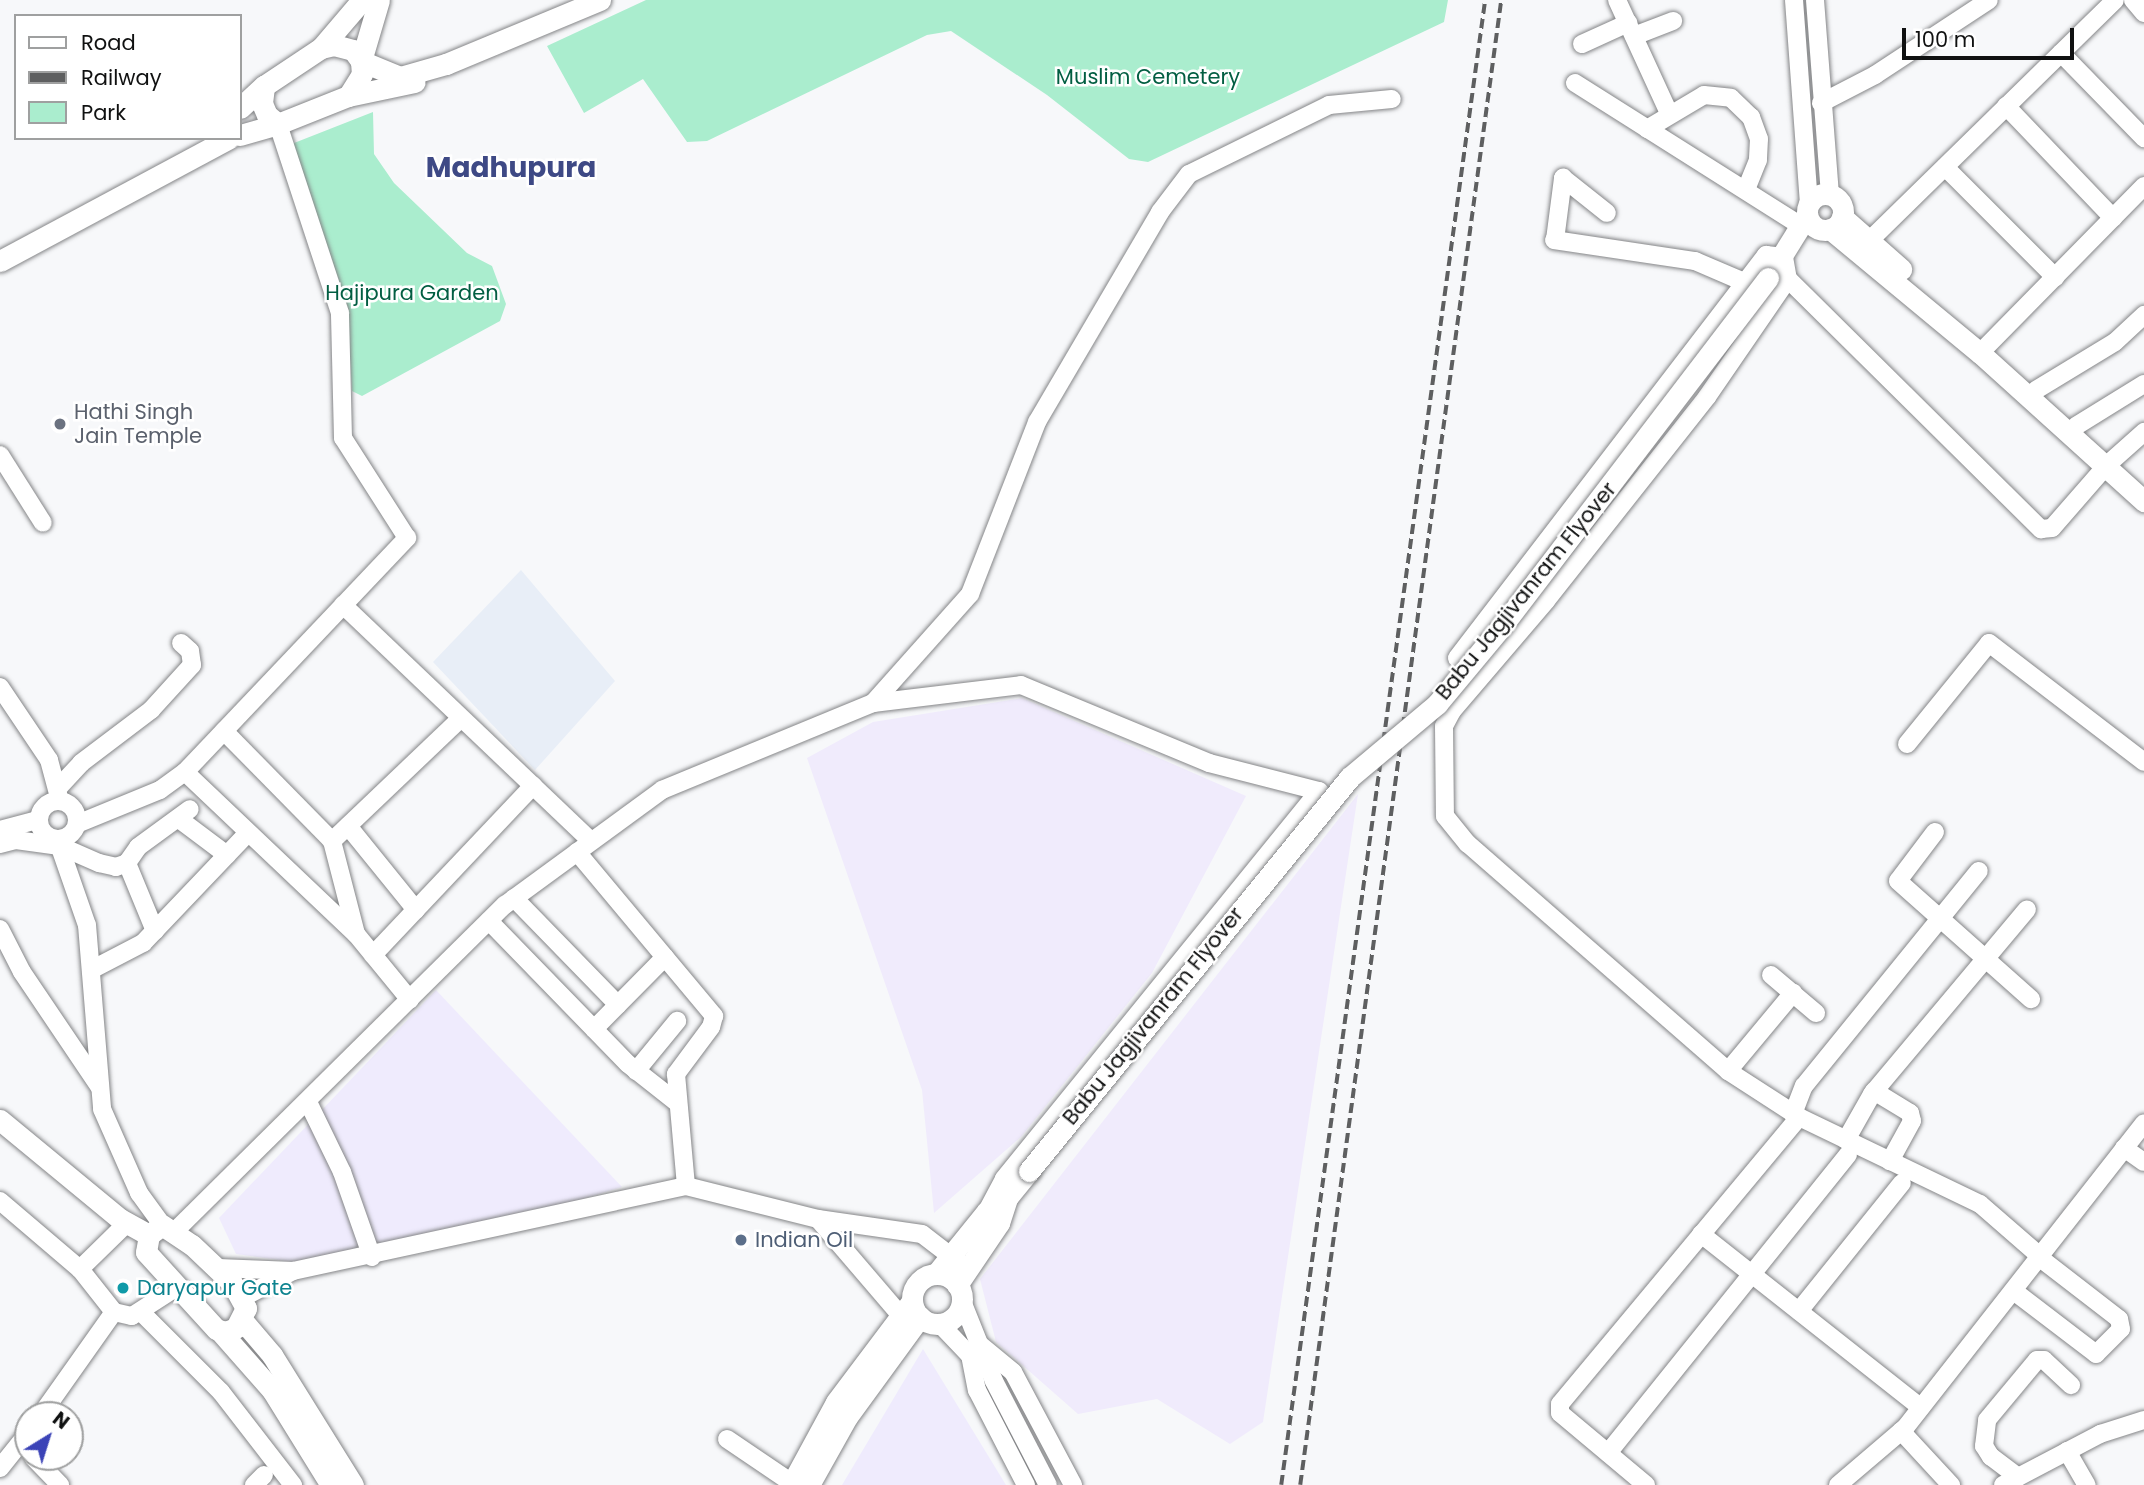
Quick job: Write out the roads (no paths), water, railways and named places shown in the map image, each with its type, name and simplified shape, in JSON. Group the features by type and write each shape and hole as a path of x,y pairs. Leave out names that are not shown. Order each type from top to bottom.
{"main road":[{"path":"242,106 264,86 321,48 362,0"},
{"path":"348,96 362,74 361,61 379,0"},
{"path":"321,48 334,45 353,50 361,61 400,77 471,54 600,0"},
{"path":"242,134 278,124 348,96 442,75 573,24 618,0"},
{"path":"264,86 262,103 278,124"},
{"path":"0,249 198,140"},
{"path":"0,261 225,140"},
{"path":"1818,219 1842,206 1830,195"},
{"path":"1818,219 1869,241 1983,349 2144,489"},
{"path":"1818,219 2036,390 2076,426 2144,501"},
{"name":"Babu Jagjivanram Flyover","path":"1007,1198 1350,777 1437,704 1502,626 1778,279 1786,254 1818,219"},
{"path":"0,1120 122,1228"},
{"path":"0,1135 122,1228 158,1236 218,1268 242,1298 243,1321 272,1355 353,1485"},
{"path":"797,1484 836,1402 917,1317 920,1280 936,1274 987,1211 1007,1198"},
{"path":"917,1317 955,1316 962,1285 999,1223 1007,1198"},
{"path":"158,1236 177,1287 272,1390 331,1485"},
{"path":"936,1274 962,1285"},
{"path":"220,1331 233,1331 243,1321"}],"street":[{"path":"1618,0 1669,113"},
{"path":"1575,83 1746,190 1818,219 1794,0"},
{"path":"1815,0 1830,195"},
{"path":"1821,103 1875,75 1989,0"},
{"path":"1869,241 2115,0"},
{"path":"2133,0 2144,13"},
{"path":"1582,44 1631,29 1673,21"},
{"path":"2061,53 2144,138"},
{"path":"1647,129 1669,113 1704,95 1731,98 1751,117 1759,139 1758,160 1746,190"},
{"path":"873,703 970,594 1037,422 1160,212 1189,174 1329,105 1392,99"},
{"path":"2006,106 2113,218"},
{"path":"0,844 16,840 59,843 70,835 77,824 160,790 185,772 407,538 343,438 340,313 278,124"},
{"path":"1945,167 2055,277"},
{"path":"1607,213 1563,178 1554,240 1695,261 1744,282"},
{"path":"1983,349 2144,186"},
{"path":"1457,658 1582,500 1744,282 1766,255 1786,254"},
{"path":"2015,1292 2096,1354 2121,1329 2119,1319 2041,1258 1980,1204 1890,1161 1847,1147 1728,1071 1468,844 1445,816 1444,726 1452,711 1546,601 1707,397 1778,279 2041,529 2052,528 2110,462 2144,432"},
{"path":"2036,390 2115,342 2144,315"},
{"path":"2076,426 2144,384"},
{"path":"0,455 43,523"},
{"path":"342,605 533,786 584,847 665,957 714,1016 711,1027 676,1074 675,1101 686,1186"},
{"path":"0,830 38,820 47,803 59,794 81,763 151,710 192,665 190,651 181,643"},
{"path":"1907,744 1990,643 2144,762"},
{"path":"59,843 87,925 102,1110 158,1236 308,1102 514,898 662,790 873,703 1021,685 1209,763 1319,791 1004,1179 987,1211"},
{"path":"0,687 49,760 59,794 71,806 77,824"},
{"path":"332,841 461,718"},
{"path":"224,731 332,841 356,934"},
{"path":"185,772 356,934 410,1000"},
{"path":"373,955 533,786"},
{"path":"38,820 42,831 59,843 116,867 127,863 138,847 184,814 227,855"},
{"path":"348,826 416,910"},
{"path":"1935,832 1898,881 1938,921 2031,999"},
{"path":"91,970 130,952 155,931 242,839"},
{"path":"127,863 155,931"},
{"path":"1646,1485 1560,1413 1560,1404 1796,1116 1804,1086 1979,870"},
{"path":"514,898 618,1005"},
{"path":"1608,1453 1847,1147 1874,1091 2027,909"},
{"path":"489,921 636,1071 675,1101"},
{"path":"3,942 100,1088"},
{"path":"594,1029 665,957"},
{"path":"1771,975 1816,1013"},
{"path":"1728,1071 1793,993"},
{"path":"636,1071 677,1021"},
{"path":"1874,1091 1910,1113 1912,1121 1890,1161"},
{"path":"308,1102 342,1172 372,1257"},
{"path":"1838,1485 1901,1431 1921,1408 2015,1292 2144,1123"},
{"path":"2124,1148 2144,1163"},
{"path":"1799,1311 1902,1183"},
{"path":"218,1268 293,1271 372,1257 686,1186 818,1219 922,1234 951,1255 962,1285 974,1350 977,1390 1026,1485"},
{"path":"0,1201 80,1269 114,1312 132,1316 177,1287"},
{"path":"818,1219 917,1317 1013,1372 1073,1485"},
{"path":"80,1269 122,1228"},
{"path":"1701,1234 1921,1408"},
{"path":"242,1298 293,1271"},
{"path":"51,1401 114,1312"},
{"path":"141,1312 221,1392 293,1485"},
{"path":"974,1350 994,1381 1048,1485"},
{"path":"2071,1385 2044,1360 2037,1360 1987,1420 1984,1446 2010,1481 2100,1434 2144,1420"},
{"path":"1901,1431 1951,1485"},
{"path":"727,1440 797,1484"},
{"path":"2067,1451 2087,1485"},
{"path":"0,1468 14,1457"},
{"path":"48,1471 60,1485"}],"railway":[{"path":"1281,1485 1485,0"},
{"path":"1300,1485 1501,0"}],"place":[{"name":"Hathi Singh Jain Temple","path":"60,424"},
{"name":"Indian Oil","path":"741,1240"},
{"name":"Daryapur Gate","path":"123,1288"}],"district":[{"name":"Madhupura","path":"511,168"}],"park label":[{"name":"Muslim Cemetery","path":"1148,77"},
{"name":"Hajipura Garden","path":"412,293"}]}
